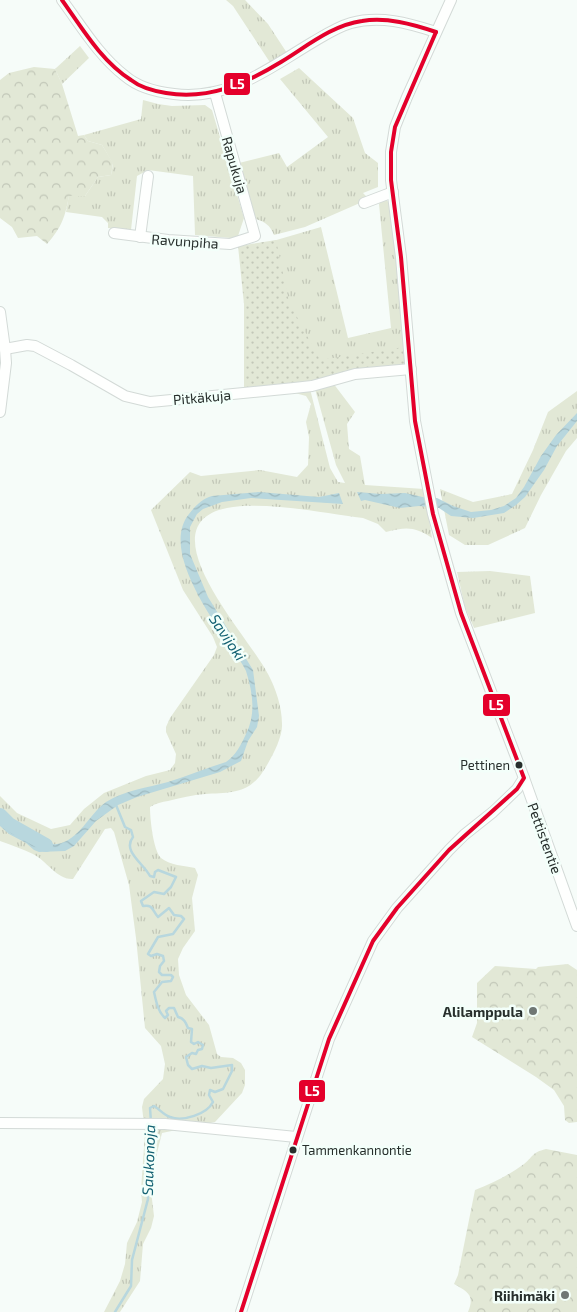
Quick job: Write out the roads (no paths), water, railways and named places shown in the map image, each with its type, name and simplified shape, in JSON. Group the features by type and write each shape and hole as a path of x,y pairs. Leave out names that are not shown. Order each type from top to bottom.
{"street":[{"path":"62,0 96,47 126,77 143,88 181,95 215,93 249,82 321,38 348,24 360,21 384,19 436,32"},
{"name":"Pettistentie","path":"451,0 395,127 391,152 393,192 415,421 433,514 461,613 524,778 577,926"},
{"name":"Rapukuja","path":"215,93 255,236"},
{"path":"140,237 148,176"},
{"path":"364,202 393,192"},
{"name":"Ravunpiha","path":"114,233 140,237 230,244 255,236"},
{"path":"0,312 6,363 0,412"},
{"name":"Pitkäkuja","path":"5,349 27,345 35,346 125,396 150,402 312,386 355,374 411,369"},
{"path":"240,1312 328,1039 373,941 397,908 449,850 517,789 524,778"},
{"path":"0,1123 151,1124 296,1137"}],"water":[{"path":"577,413 577,421 557,446 544,470 525,497 504,513 473,518 451,516 439,508 419,506 400,508 365,500 361,501 357,492 405,493 427,498 437,498 471,512 491,510 504,506 516,498 556,435"},
{"path":"259,492 319,497 339,493 343,504 251,498 222,502 203,509 197,514 190,527 190,554 208,597 253,670 259,716 257,727 248,741 241,761 220,772 137,797 118,805 96,821 74,846 65,851 39,852 9,834 0,826 0,815 27,834 45,842 57,844 65,842 78,833 100,807 113,798 226,762 235,753 246,734 251,719 250,687 246,671 211,617 191,581 184,563 181,545 182,528 191,511 208,497"}],"waterway":[{"name":"Saukonoja","path":"116,805 125,827 131,830 133,837 130,847 132,852 150,876 154,877 155,872 158,870 176,877 171,887 164,894 154,892 141,901 143,906 151,907 158,917 169,908 174,915 181,916 184,919 173,934 158,937 148,954 151,956 157,954 163,956 164,961 160,966 159,972 162,975 171,975 173,977 171,981 162,982 154,992 159,1010 165,1018 168,1015 166,1011 169,1008 174,1008 178,1017 186,1023 188,1028 192,1029 191,1042 194,1044 198,1042 203,1045 202,1049 198,1050 196,1054 192,1053 186,1057 188,1065 192,1069 202,1066 211,1068 232,1065 232,1071 223,1089 215,1092 210,1090 209,1095 213,1102 206,1110 188,1118 175,1118 166,1115 154,1106 150,1108 151,1122"},
{"name":"Savijoki","path":"0,815 9,824 46,845"},
{"name":"Saukonoja","path":"115,1312 131,1286 132,1260 148,1199 147,1163 151,1128"}],"place":[{"name":"Pettinen","path":"519,765"},
{"name":"Alilamppula","path":"533,1011"},
{"name":"Tammenkannontie","path":"293,1150"},
{"name":"Riihimäki","path":"565,1295"}]}
